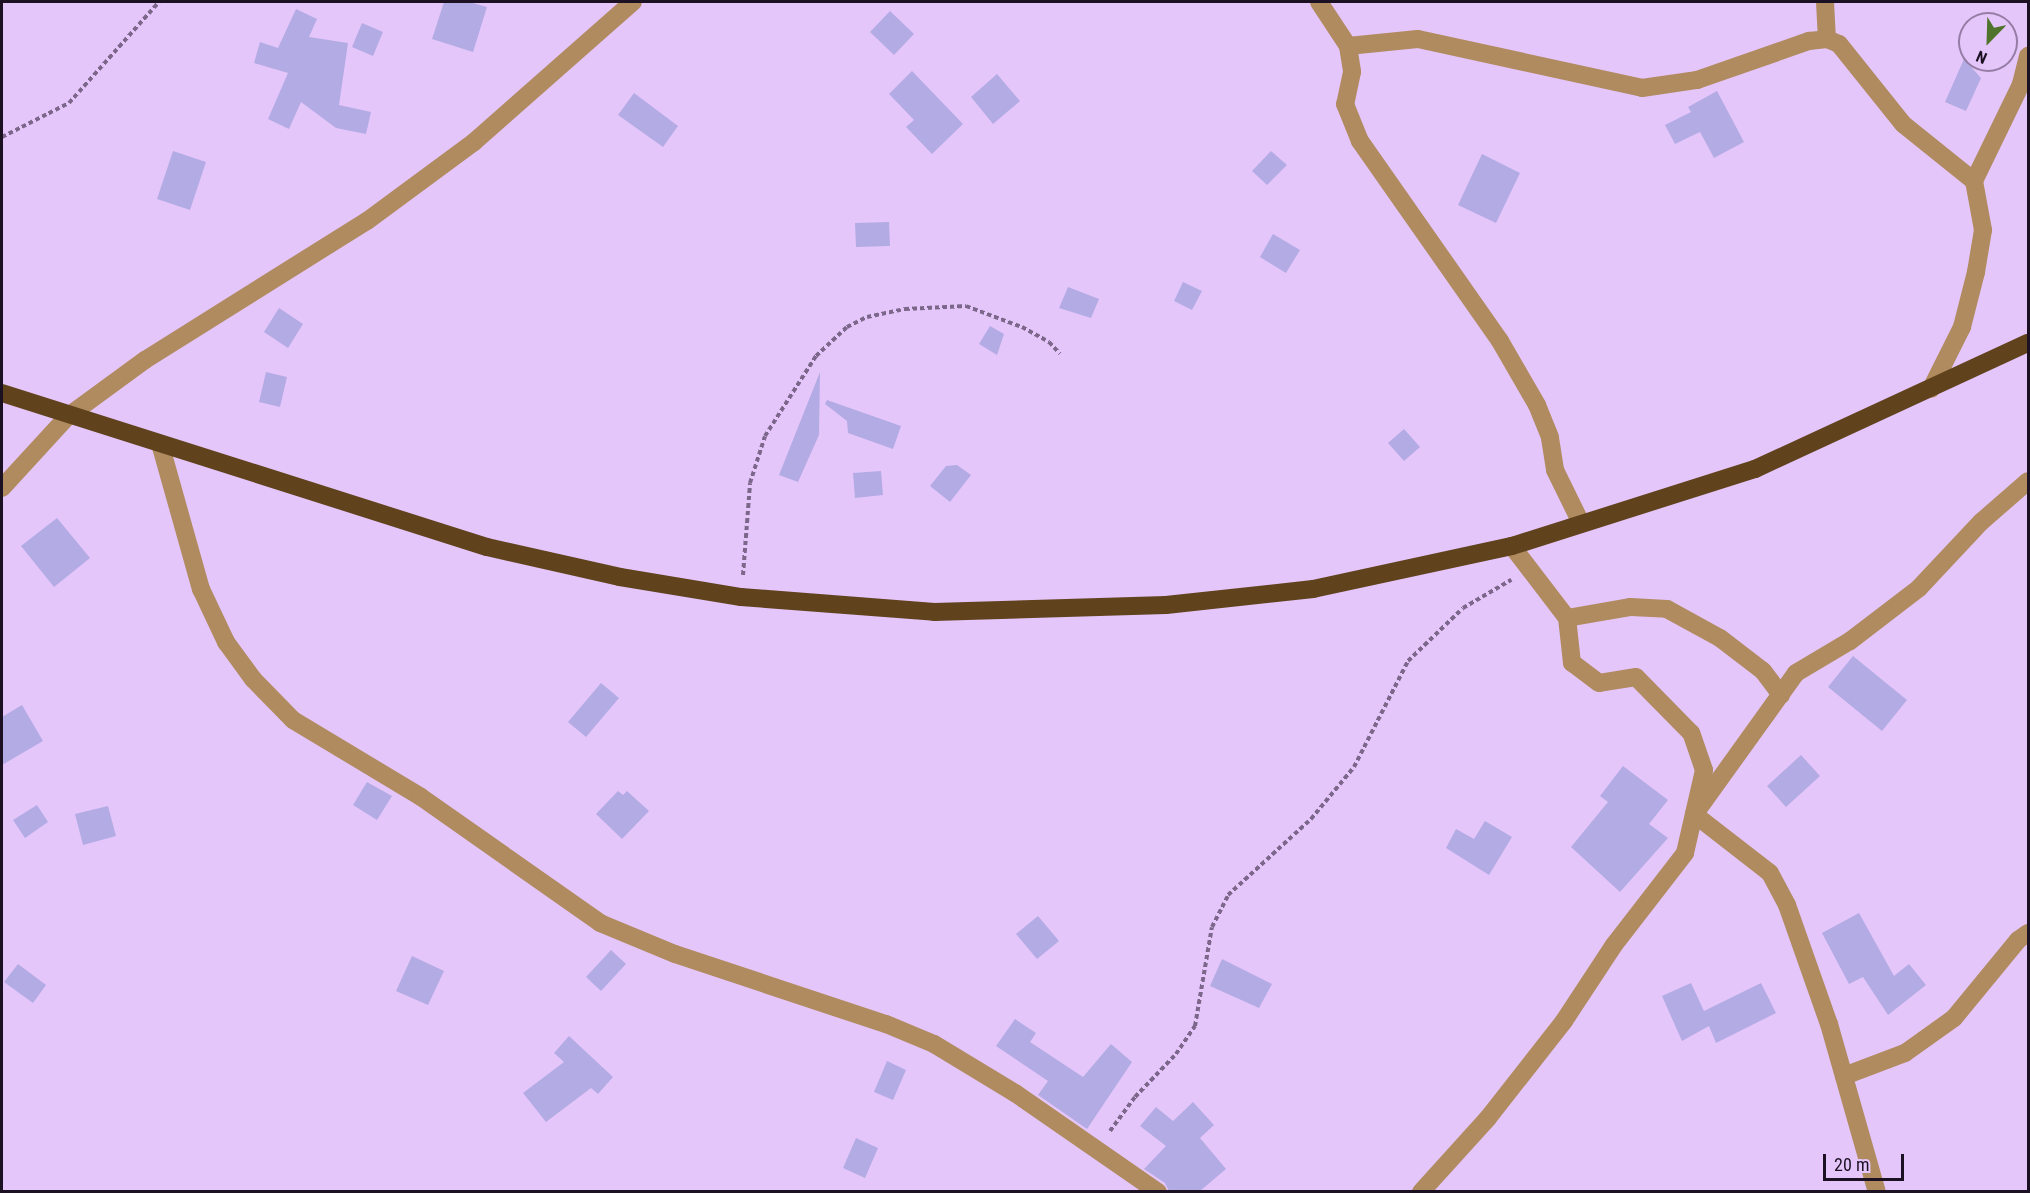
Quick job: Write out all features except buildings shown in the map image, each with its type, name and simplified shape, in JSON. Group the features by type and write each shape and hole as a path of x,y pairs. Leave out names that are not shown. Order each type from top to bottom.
{"highway":[{"path":"2,393 67,417 161,447 487,547 620,577 741,597 934,612 1166,605 1313,589 1512,546 1755,469 2028,343"}],"street":[{"path":"2,488 67,417 173,342 367,221 474,142 633,2"},
{"path":"1319,2 1348,46 1352,72 1345,104 1355,131 1419,227 1475,301 1518,372 1537,405 1550,438 1556,471 1581,523"},
{"path":"1825,2 1827,39"},
{"path":"1348,46 1418,39 1641,88 1697,80 1796,45 1827,39 1839,44 1903,124 1974,181"},
{"path":"1931,389 1962,327 1976,272 1983,230 1974,181 2021,84 2028,56"},
{"path":"161,447 201,589 216,621 253,679 293,720 421,797 600,923 675,954 886,1024 934,1044 1158,1191"},
{"path":"1694,814 1796,674 1850,640 1919,588 1981,522 2028,481"},
{"path":"1421,1191 1488,1118 1564,1021 1614,945 1685,853 1704,770 1691,733 1636,677 1599,683 1572,663 1567,618 1512,546"},
{"path":"1567,618 1631,607 1667,609 1720,638 1763,671 1781,695"},
{"path":"1694,814 1770,873 1787,905 1844,1076 1877,1191"},
{"path":"1844,1076 1905,1053 1954,1018 2018,940 2028,933"}],"path":[{"path":"2,138 69,102 159,2"},
{"path":"741,597 750,483 765,436 816,356 847,327 867,317 905,309 966,306 1022,327 1049,342 1060,354"},
{"path":"1097,1149 1135,1097 1176,1054 1195,1026 1212,927 1228,895 1311,819 1353,767 1408,661 1462,608 1530,570"}]}
